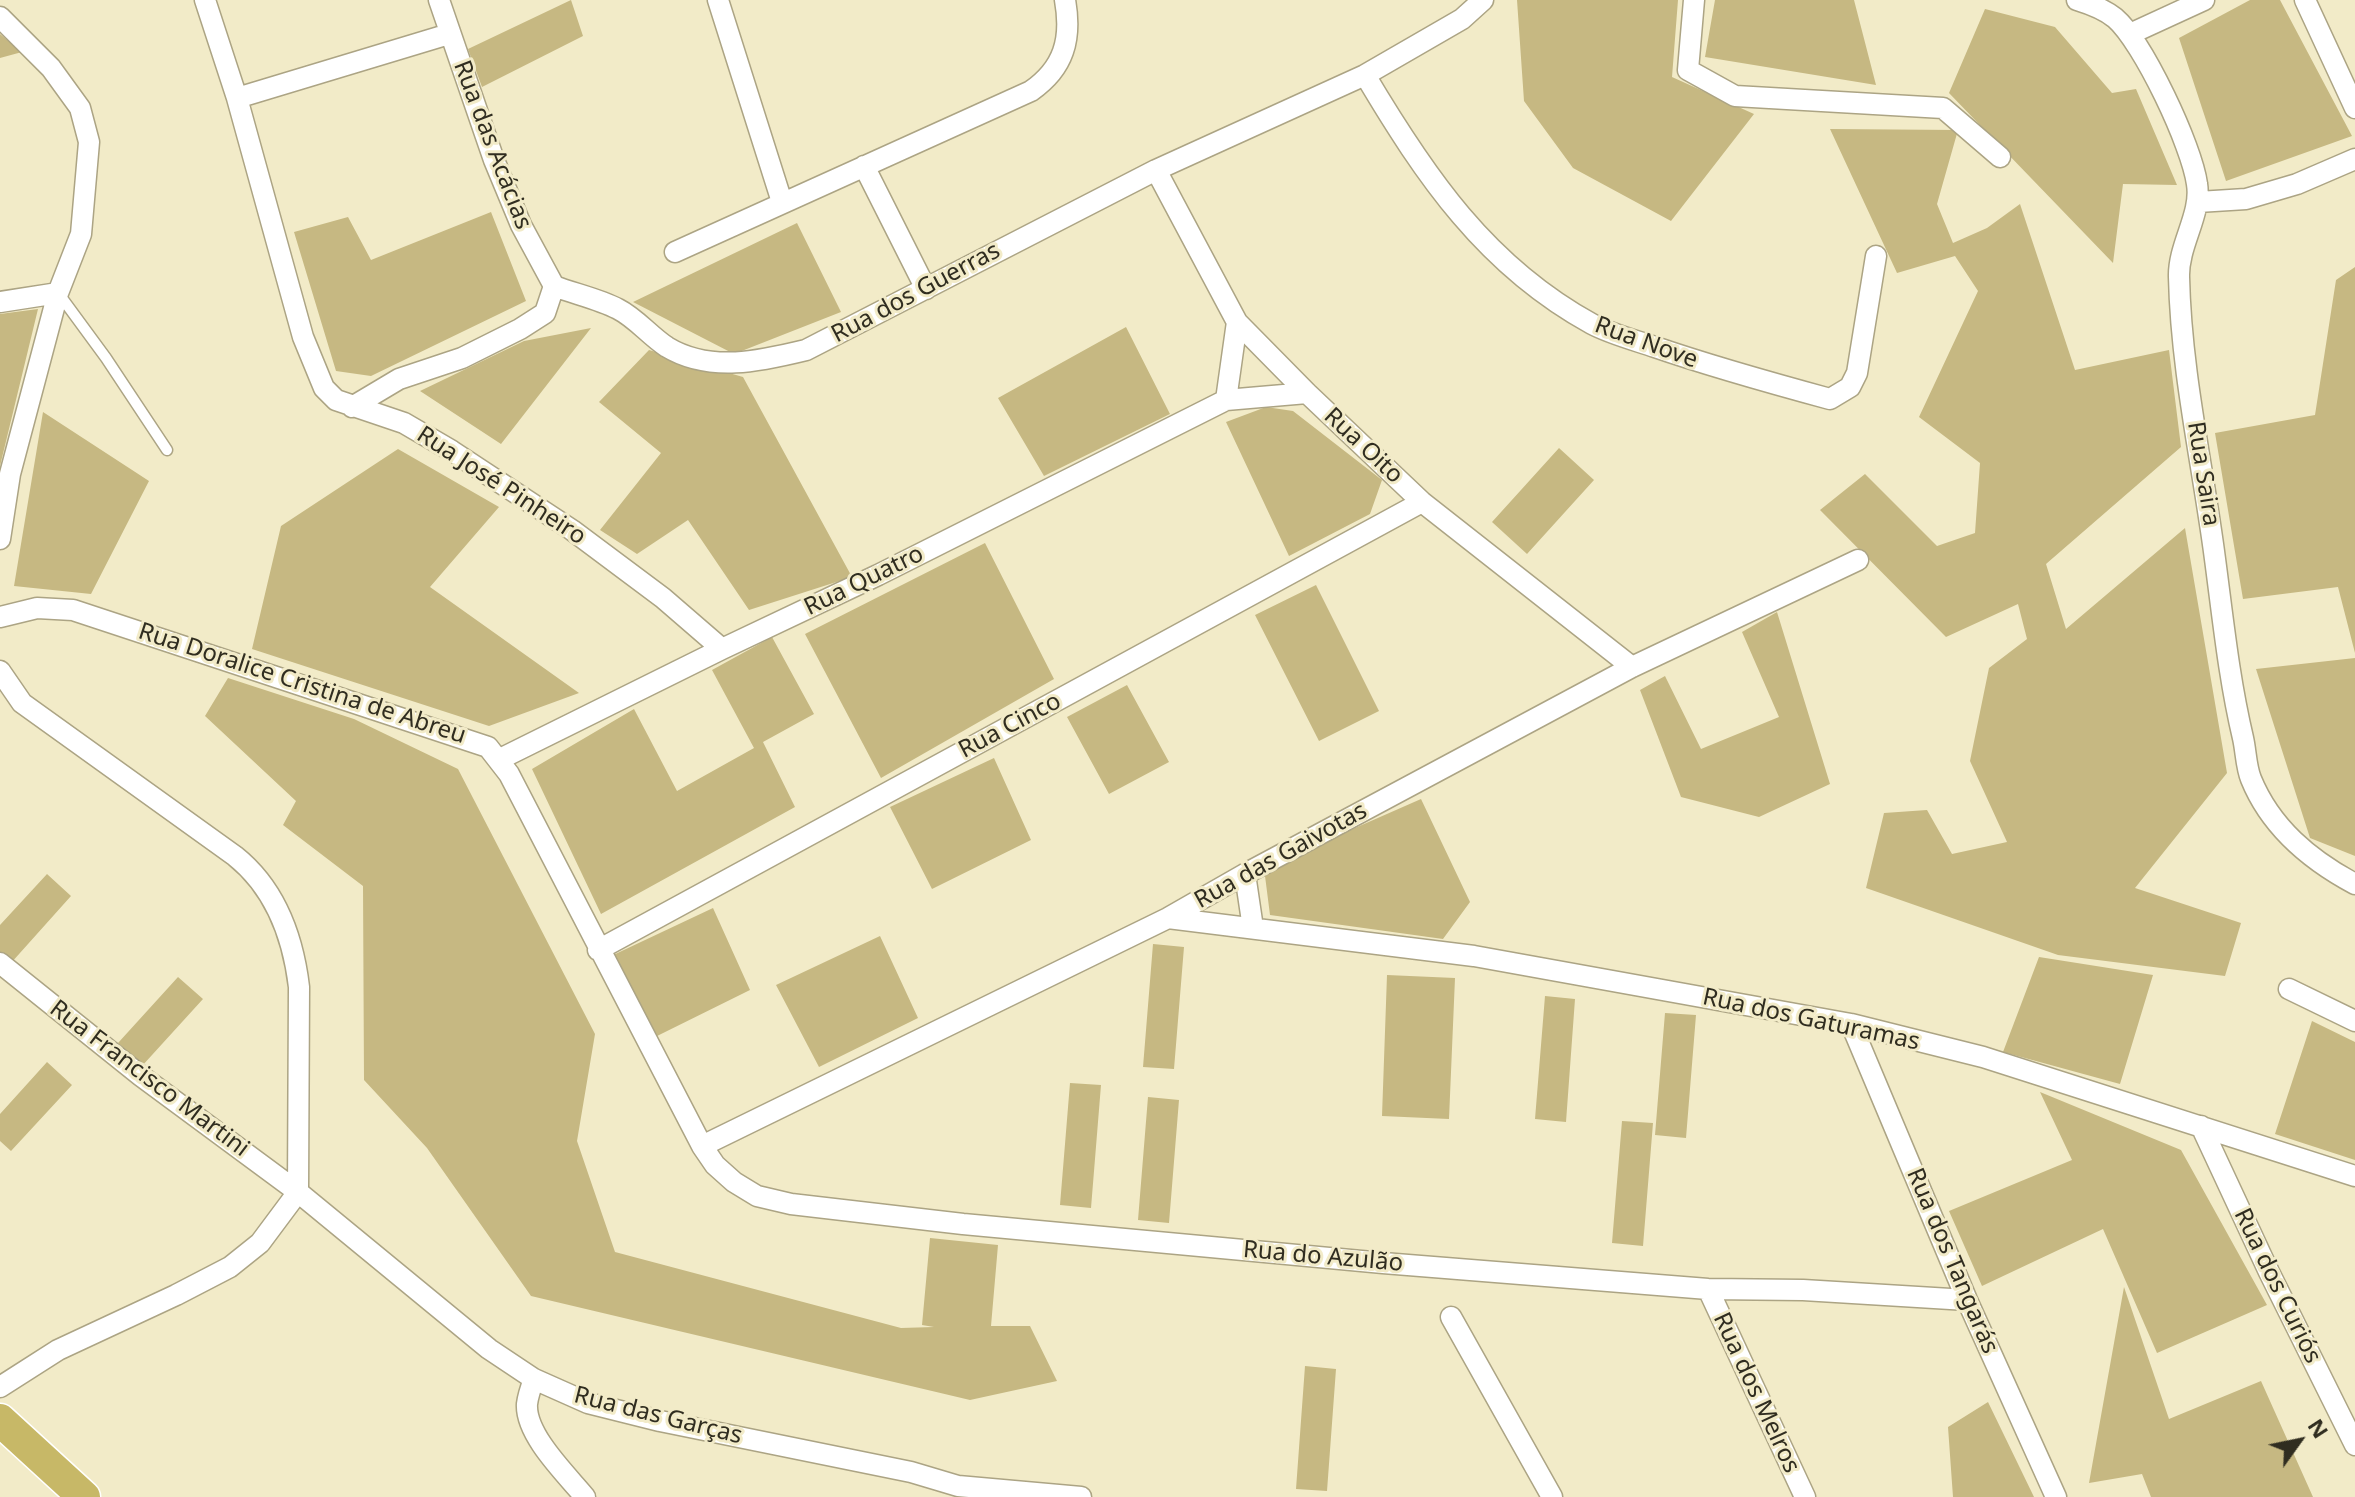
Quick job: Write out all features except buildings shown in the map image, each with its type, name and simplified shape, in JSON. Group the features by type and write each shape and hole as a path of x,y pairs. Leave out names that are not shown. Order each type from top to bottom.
{"main road":[{"path":"0,1420 84,1497"}],"street":[{"name":"Rua José Pinheiro","path":"205,0 237,98 311,361 324,388 336,400 404,423 452,451 572,530 663,598 722,649"},
{"name":"Rua das Acácias","path":"439,0 505,186 521,225 554,286"},
{"path":"718,0 782,202"},
{"path":"675,252 1031,91 1050,78 1059,62 1069,25 1065,0"},
{"name":"Rua dos Guerras","path":"554,286 620,310 669,348 696,358 728,363 764,360 806,350 1156,170 1365,75 1462,19 1483,0"},
{"path":"1694,0 1688,70 1735,96 1943,108 2000,157"},
{"path":"2077,0 2105,11 2130,34 2204,0"},
{"path":"2305,0 2355,108"},
{"path":"0,17 51,68 80,108 89,142 81,234 58,293 10,474 0,539"},
{"path":"237,98 449,34"},
{"name":"Rua Saira","path":"2130,34 2185,136 2195,169 2198,202 2185,237 2180,267 2186,357 2234,698 2250,778 2289,838 2310,858 2355,884"},
{"name":"Rua Nove","path":"1365,75 1411,151 1443,195 1503,261 1531,284 1586,320 1634,340 1714,367 1830,399 1850,387 1857,373 1876,256"},
{"path":"2198,202 2246,199 2297,184 2355,159"},
{"path":"864,166 926,289"},
{"name":"Rua Oito","path":"1156,170 1237,322 1422,502 1632,667"},
{"path":"352,407 399,379 462,358 520,329 545,313 554,286"},
{"path":"0,302 58,293"},
{"path":"1226,400 1237,322"},
{"name":"Rua Quatro","path":"500,759 878,575 1226,400 1307,393"},
{"name":"Rua Cinco","path":"598,950 1422,502"},
{"name":"Rua das Gaivotas","path":"702,1146 1168,918 1632,667 1858,560"},
{"name":"Rua Doralice Cristina de Abreu","path":"0,617 37,608 73,610 474,740 488,747 500,759"},
{"path":"0,671 22,703 235,856 265,886 281,919 297,973 300,1046 298,1192 260,1243 230,1267 4,1378"},
{"path":"500,759 702,1146"},
{"path":"1245,874 1253,928"},
{"name":"Rua dos Gaturamas","path":"1168,918 1474,956 1851,1024 1983,1057 2355,1176"},
{"name":"Rua Francisco Martini","path":"0,963 141,1076 298,1192"},
{"path":"2289,989 2355,1021"},
{"name":"Rua dos Tangarás","path":"1851,1024 1967,1300 2056,1497"},
{"name":"Rua dos Curiós","path":"2201,1126 2274,1284 2352,1433"},
{"name":"Rua do Azulão","path":"702,1146 715,1165 734,1182 757,1196 791,1204 992,1227 1383,1263 1708,1289 1803,1290 1967,1300"},
{"name":"Rua das Garças","path":"298,1192 489,1349 534,1379 588,1403 896,1469 958,1486 1081,1497"},
{"name":"Rua dos Melros","path":"1708,1289 1805,1497"},
{"path":"1451,1317 1552,1497"},
{"path":"534,1379 527,1407 537,1437 585,1497"}],"lane":[{"path":"58,293 167,450"}],"shaded area":[{"path":"571,0 583,36 482,87 468,49"},
{"path":"1517,0 1678,0 1672,77 1754,114 1671,221 1573,168 1524,101"},
{"path":"1715,0 1854,0 1876,85 1705,57"},
{"path":"2250,0 2280,0 2352,136 2226,181 2179,38"},
{"path":"1985,9 2055,27 2112,93 2136,89 2177,185 2123,184 2113,263 1949,93"},
{"path":"0,34 22,52 0,58"},
{"path":"1830,129 1958,130 1937,204 1953,243 1987,228 2020,204 2075,370 2169,350 2181,447 2046,564 2066,629 2185,528 2227,773 2135,888 2241,923 2225,976 2058,955 1866,888 1884,813 1927,810 1952,854 2007,842 1970,761 1989,668 2027,639 2018,604 1946,637 1820,510 1865,474 1937,546 1975,533 1980,463 1919,417 1978,291 1955,256 1897,273"},
{"path":"491,212 526,301 371,376 336,371 294,232 348,217 371,260"},
{"path":"797,223 841,312 734,354 633,302"},
{"path":"2355,267 2355,653 2338,587 2243,599 2215,433 2315,415 2336,280"},
{"path":"38,309 0,466 0,314"},
{"path":"1126,327 1170,414 1044,476 998,398"},
{"path":"591,328 501,444 420,391 524,341"},
{"path":"649,350 743,377 852,577 749,610 688,520 637,554 600,530 661,453 599,402"},
{"path":"1266,407 1293,411 1382,480 1370,514 1289,556 1226,422"},
{"path":"43,412 149,481 91,594 14,586"},
{"path":"1559,448 1594,480 1527,554 1492,522"},
{"path":"398,449 499,507 430,587 579,693 489,726 252,649 281,526"},
{"path":"985,543 1054,679 881,778 805,634"},
{"path":"1316,585 1379,711 1319,741 1255,615"},
{"path":"1777,612 1830,784 1759,817 1681,797 1640,690 1665,676 1701,749 1779,717 1742,632"},
{"path":"772,637 814,714 763,742 795,807 601,914 532,769 634,709 677,791 754,748 712,670"},
{"path":"2355,658 2355,856 2310,838 2256,669"},
{"path":"228,678 354,719 458,769 595,1034 577,1141 615,1252 901,1328 934,1327 922,1325 930,1238 998,1245 991,1326 1030,1326 1057,1381 970,1400 531,1296 427,1148 364,1080 363,886 283,825 296,801 205,716"},
{"path":"1127,685 1169,762 1109,794 1067,717"},
{"path":"994,758 1031,840 932,889 890,807"},
{"path":"1421,799 1470,902 1443,939 1270,915 1264,868"},
{"path":"47,874 71,896 11,963 0,953 0,925"},
{"path":"713,908 750,990 651,1039 609,957"},
{"path":"880,936 918,1018 819,1067 776,985"},
{"path":"1153,944 1184,947 1174,1069 1143,1067"},
{"path":"2039,957 2153,975 2120,1084 2003,1052"},
{"path":"1387,975 1455,978 1449,1119 1382,1116"},
{"path":"178,977 203,999 142,1066 118,1043"},
{"path":"1545,996 1575,999 1566,1122 1535,1119"},
{"path":"1665,1013 1696,1015 1686,1138 1655,1135"},
{"path":"2312,1021 2355,1042 2355,1160 2275,1134"},
{"path":"47,1062 72,1085 11,1151 0,1141 0,1114"},
{"path":"1070,1083 1101,1085 1091,1208 1060,1205"},
{"path":"2040,1092 2181,1150 2267,1305 2157,1353 2103,1229 1982,1286 1949,1211 2072,1160"},
{"path":"1148,1097 1179,1100 1169,1223 1138,1220"},
{"path":"1622,1121 1653,1123 1643,1246 1612,1243"},
{"path":"2124,1287 2169,1419 2261,1381 2313,1497 2151,1497 2142,1474 2089,1483"},
{"path":"1305,1366 1336,1369 1327,1491 1296,1489"},
{"path":"1988,1402 2034,1497 1953,1497 1948,1427"}]}
